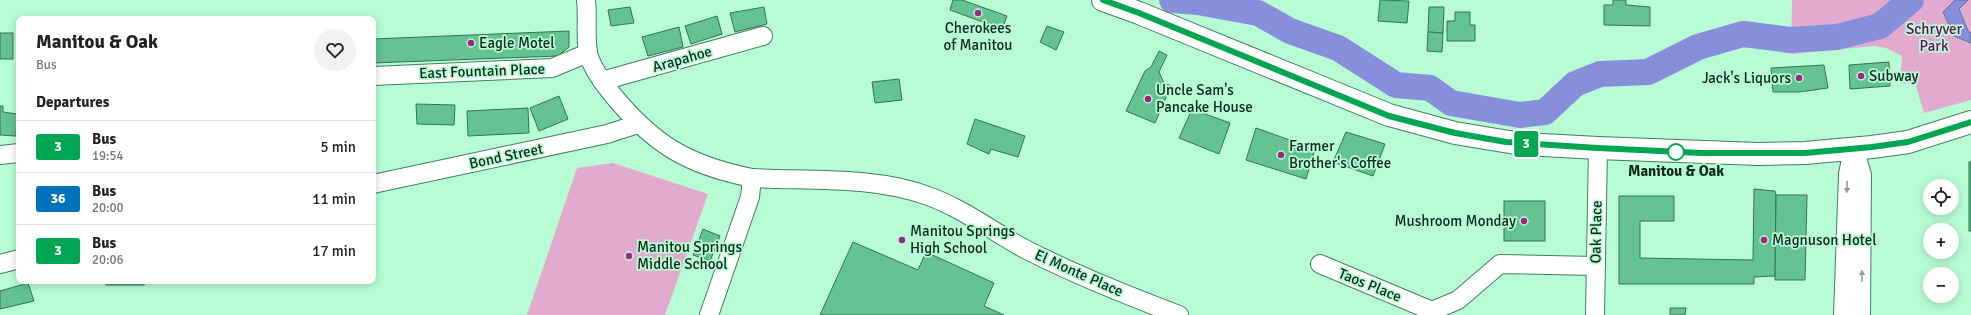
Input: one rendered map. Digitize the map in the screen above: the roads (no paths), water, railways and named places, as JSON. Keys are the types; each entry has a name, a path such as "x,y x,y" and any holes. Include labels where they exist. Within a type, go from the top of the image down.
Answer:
{"main road":[{"path":"1103,0 1139,13 1403,120 1490,139 1522,144 1758,154 1805,153 1908,142 1971,122"}],"street":[{"name":"El Monte Place","path":"586,0 588,53 602,81 628,114 662,144 698,162 732,174 752,178 862,183 901,188 928,196 956,209 1024,248 1116,291 1179,315"},
{"name":"Arapahoe","path":"602,81 763,36"},
{"name":"East Fountain Place","path":"376,76 552,68 588,53"},
{"name":"Bond Street","path":"376,183 607,134 638,124"},
{"name":"Oak Place","path":"1595,315 1598,148"},
{"path":"1843,315 1848,174 1854,148"},
{"path":"1854,148 1862,175 1861,315"},
{"path":"0,155 16,153"},
{"path":"709,315 750,197 752,178"},
{"path":"0,264 16,260"},
{"name":"Taos Place","path":"1320,264 1432,311 1458,300 1500,264 1596,266"}],"water":[{"path":"1955,0 1968,0 1959,9 1969,33 1971,32 1971,43 1954,36 1943,12"}],"waterway":[{"path":"1172,0 1198,2 1258,13 1290,31 1338,48 1396,85 1430,88 1451,103 1520,115 1545,112 1575,84 1600,74 1648,72 1698,47 1743,34 1790,40 1837,37 1880,26 1911,0"}],"place":[{"name":"Cherokees of Manitou","path":"978,13"},
{"name":"Eagle Motel","path":"471,43"},
{"name":"Subway","path":"1861,76"},
{"name":"Jack's Liquors","path":"1799,78"},
{"name":"Uncle Sam's Pancake House","path":"1148,99"},
{"name":"Manitou & Oak","path":"1676,152"},
{"name":"Farmer Brother's Coffee","path":"1281,155"},
{"name":"Mushroom Monday","path":"1524,221"},
{"name":"Manitou Springs High School","path":"902,240"},
{"name":"Magnuson Hotel","path":"1764,240"},
{"name":"Manitou Springs Middle School","path":"629,256"}],"park label":[{"name":"Schryver Park","path":"1934,38"}]}
